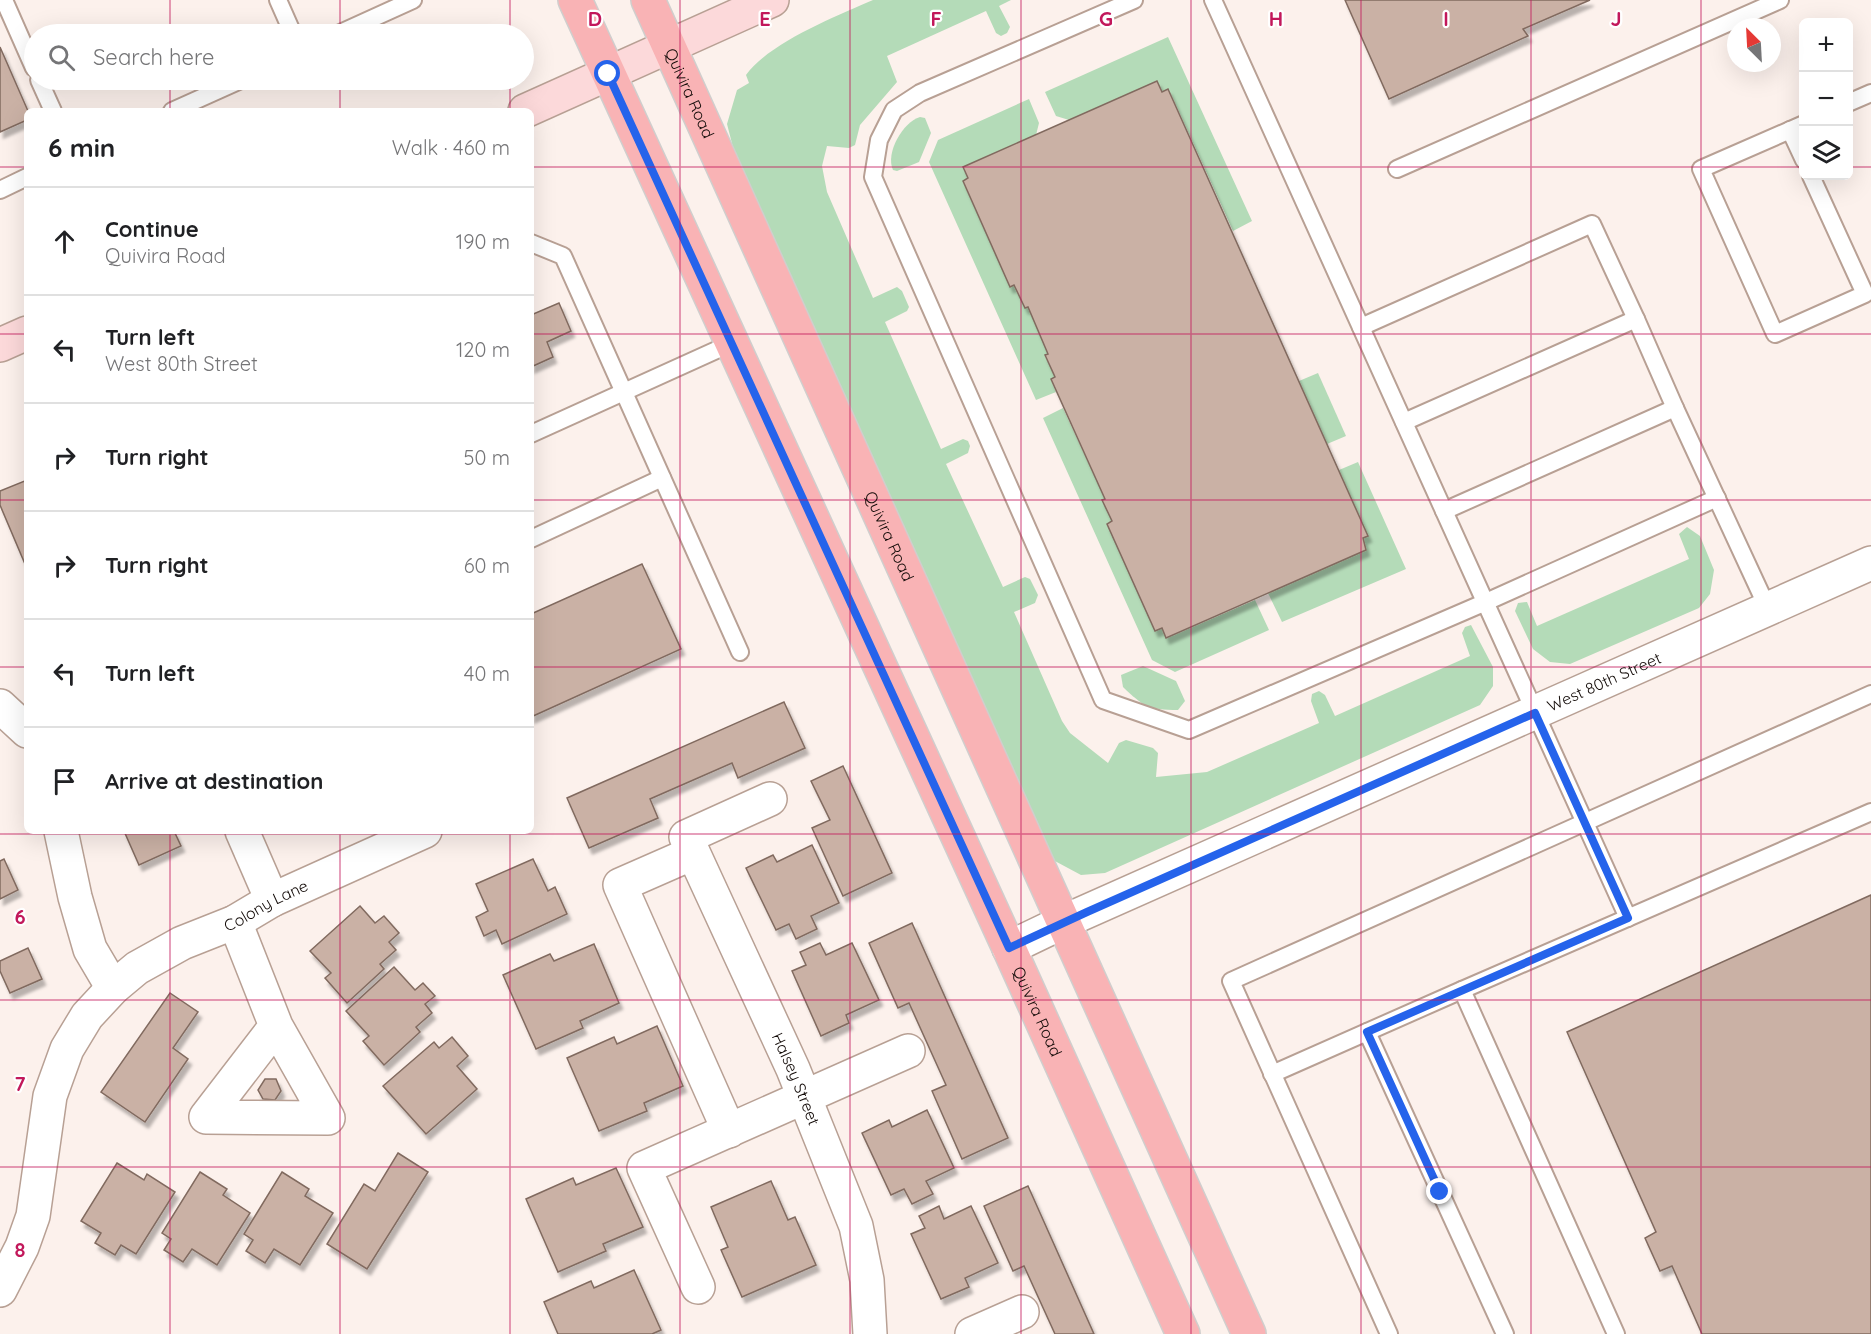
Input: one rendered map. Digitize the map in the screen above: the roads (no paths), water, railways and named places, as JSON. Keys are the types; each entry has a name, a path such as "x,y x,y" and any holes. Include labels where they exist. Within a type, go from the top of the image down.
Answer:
{"main road":[{"name":"Quivira Road","path":"575,0 1183,1334"},
{"name":"Quivira Road","path":"648,0 1249,1334"}],"street":[{"path":"532,108 772,0"},
{"path":"0,345 24,334"},
{"name":"West 80th Street","path":"1009,948 1871,563"},
{"path":"0,706 24,728"},
{"path":"729,1131 620,885 770,799"},
{"path":"62,834 75,897 90,949 113,988"},
{"path":"243,834 272,900"},
{"name":"Colony Lane","path":"0,1290 22,1247 33,1216 50,1096 67,1049 87,1016 113,988 136,968 182,943 235,922 272,900 418,834"},
{"name":"Halsey Street","path":"689,845 805,1097 856,1226 867,1280 870,1334"},
{"path":"235,922 276,1026"},
{"path":"698,1287 644,1168 908,1051"},
{"path":"972,1334 1022,1312"}],"lane":[{"path":"4,0 24,45"},
{"path":"278,0 289,24"},
{"path":"360,24 413,0"},
{"path":"1134,0 920,93 894,110 879,140 873,177 1103,700 1189,730 1485,602 1717,498"},
{"path":"1213,0 1628,918"},
{"path":"1397,170 1780,0"},
{"path":"44,90 53,108"},
{"path":"179,108 219,90"},
{"path":"1853,102 1871,93"},
{"path":"1796,127 1701,169 1775,333 1865,294 1812,180"},
{"path":"0,190 24,178"},
{"path":"1361,327 1592,224 1768,609"},
{"path":"534,244 563,256 740,652"},
{"path":"1404,422 1636,319"},
{"path":"534,433 732,344"},
{"path":"1444,511 1675,408"},
{"path":"534,538 662,478"},
{"path":"1389,1334 1231,981 1871,694"},
{"path":"1272,1074 1871,812"},
{"path":"1462,990 1616,1334"},
{"path":"1367,1032 1505,1334"}]}
